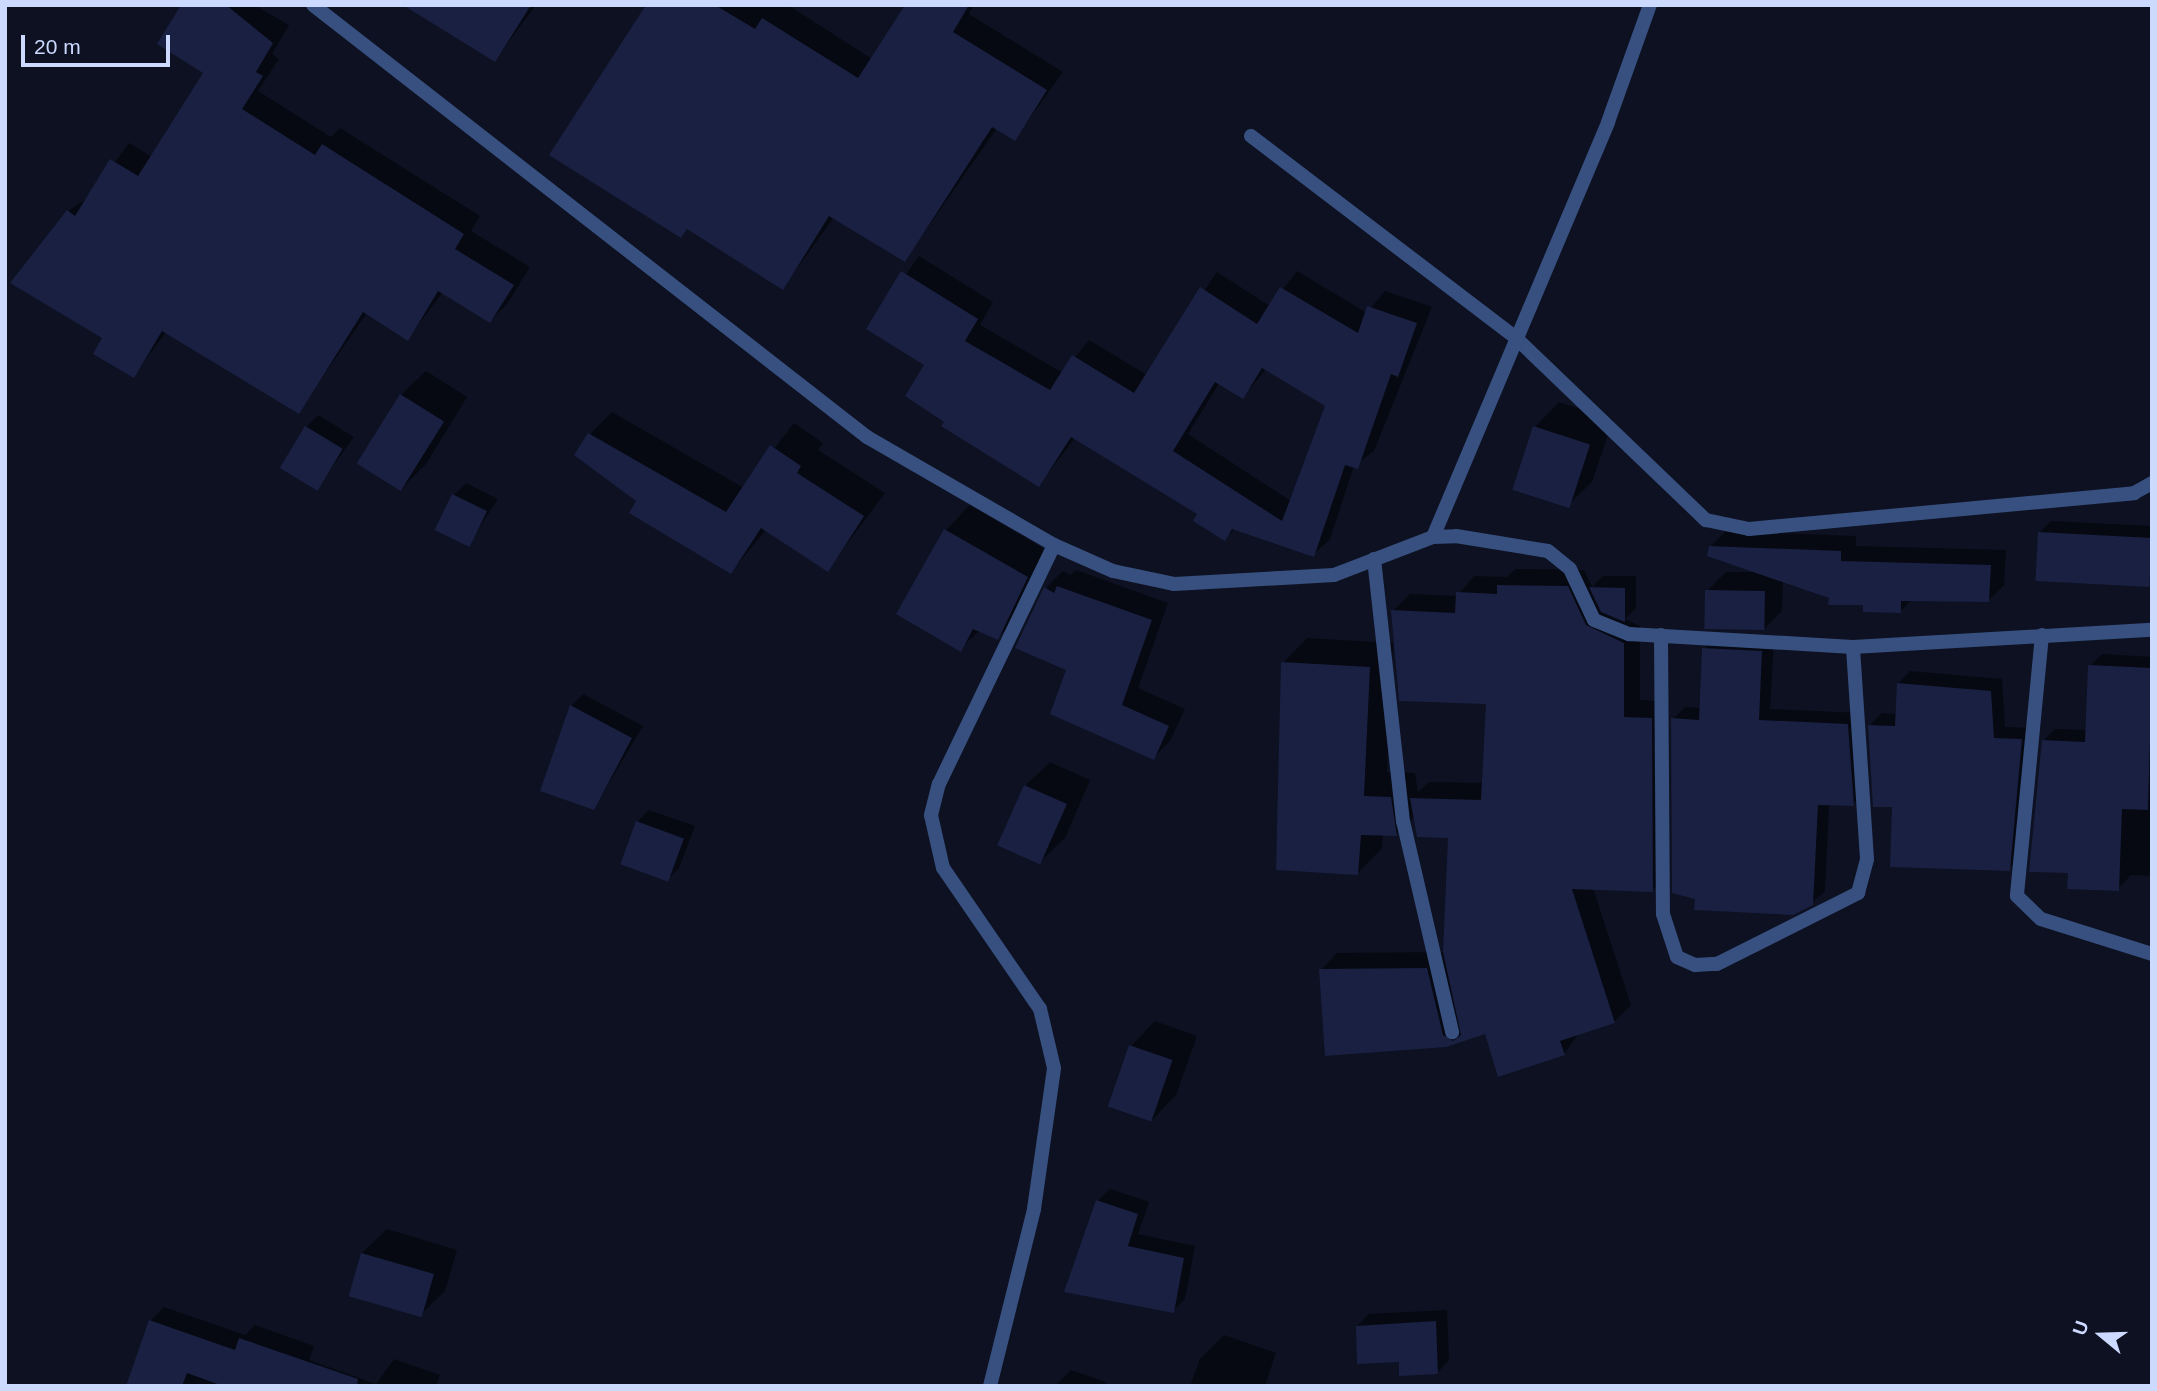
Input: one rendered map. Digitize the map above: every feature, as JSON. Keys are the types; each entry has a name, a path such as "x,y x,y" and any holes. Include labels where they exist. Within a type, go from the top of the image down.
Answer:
{"street":[{"path":"313,5 867,437 1054,545 1113,571 1174,584 1334,575 1433,537 1504,540 1548,551 1570,569 1594,620 1610,630 1853,647 2152,630"},
{"path":"1433,537 1517,339 1650,5"},
{"path":"1251,136 1517,339 1681,502 1727,528 2134,493 2152,483"},
{"path":"990,1386 1034,1209 1054,1068 1040,1009 943,868 931,815 939,784 1054,545"},
{"path":"1374,559 1403,821 1452,1032"},
{"path":"1661,635 1663,914 1677,957 1695,965 1717,964 1858,893 1867,859 1853,647"},
{"path":"2042,635 2017,896 2041,919 2152,954"}],"building":[{"path":"181,5 226,5 273,43 256,72 263,76 242,109 315,155 322,144 464,234 455,249 514,285 490,323 438,291 408,341 363,312 299,414 162,331 134,378 93,354 102,338 10,283 67,210 75,216 110,159 138,176 203,73 157,44"},
{"path":"403,5 531,5 495,62"},
{"path":"646,5 715,5 755,29 762,18 858,78 905,5 969,5 953,32 1047,90 1015,141 992,127 905,262 829,216 783,290 687,229 681,238 549,155"},
{"path":"901,271 978,319 965,341 1050,390 1072,355 1134,393 1200,287 1257,324 1280,287 1358,333 1367,306 1417,323 1398,377 1391,374 1358,469 1345,465 1314,557 1232,529 1225,541 1193,521 1197,514 1071,437 1039,487 941,426 944,422 905,396 924,365 866,329","holes":["1262,368 1325,406 1282,521 1173,451 1215,382 1243,399"]},
{"path":"400,394 444,422 401,491 357,464"},
{"path":"305,426 343,449 317,491 280,468"},
{"path":"1533,426 1590,445 1569,508 1512,490"},
{"path":"588,433 726,512 770,445 801,466 797,473 864,516 828,572 761,528 731,574 629,513 636,501 574,455"},
{"path":"452,494 487,511 470,547 434,530"},
{"path":"944,529 1028,577 998,640 973,629 961,652 896,614"},
{"path":"2038,532 2152,538 2149,587 2035,581"},
{"path":"1709,546 1841,551 1841,561 1991,565 1989,602 1901,601 1901,613 1863,612 1863,605 1828,605 1829,598 1707,556"},
{"path":"1497,585 1568,586 1586,625 1624,643 1624,717 1652,718 1653,892 1572,889 1615,1023 1560,1041 1565,1055 1498,1077 1485,1034 1446,1047 1325,1056 1319,969 1427,968 1443,1035 1453,1041 1461,1035 1443,952 1448,838 1417,837 1410,798 1481,800 1486,704 1399,701 1391,610 1455,613 1456,592 1497,594"},
{"path":"1057,586 1152,620 1122,705 1169,726 1154,760 1050,714 1066,670 1015,648 1044,587 1054,593"},
{"path":"1589,587 1625,588 1625,622 1601,612"},
{"path":"1705,590 1765,591 1764,630 1704,629"},
{"path":"1702,648 1762,651 1759,720 1848,724 1854,806 1818,805 1813,905 1793,915 1694,910 1695,899 1672,893 1671,718 1699,720"},
{"path":"1281,662 1370,667 1364,796 1391,797 1397,836 1361,835 1358,875 1276,870"},
{"path":"2088,665 2152,668 2148,810 2122,809 2119,891 2067,889 2068,873 2029,872 2042,740 2085,742"},
{"path":"1897,683 1991,691 1994,738 2022,739 2010,871 1890,867 1892,807 1873,807 1868,725 1895,726"},
{"path":"570,705 632,738 594,810 540,791"},
{"path":"1024,785 1067,804 1040,864 997,845"},
{"path":"636,821 684,838 668,882 620,864"},
{"path":"1129,1045 1172,1060 1151,1121 1108,1106"},
{"path":"1096,1200 1138,1214 1128,1246 1184,1258 1174,1313 1064,1292"},
{"path":"361,1253 434,1274 422,1317 349,1296"},
{"path":"149,1320 235,1350 239,1338 358,1379 357,1386 223,1386 187,1373 182,1386 126,1386"},
{"path":"1436,1321 1438,1374 1399,1376 1399,1362 1357,1364 1356,1326"}]}
